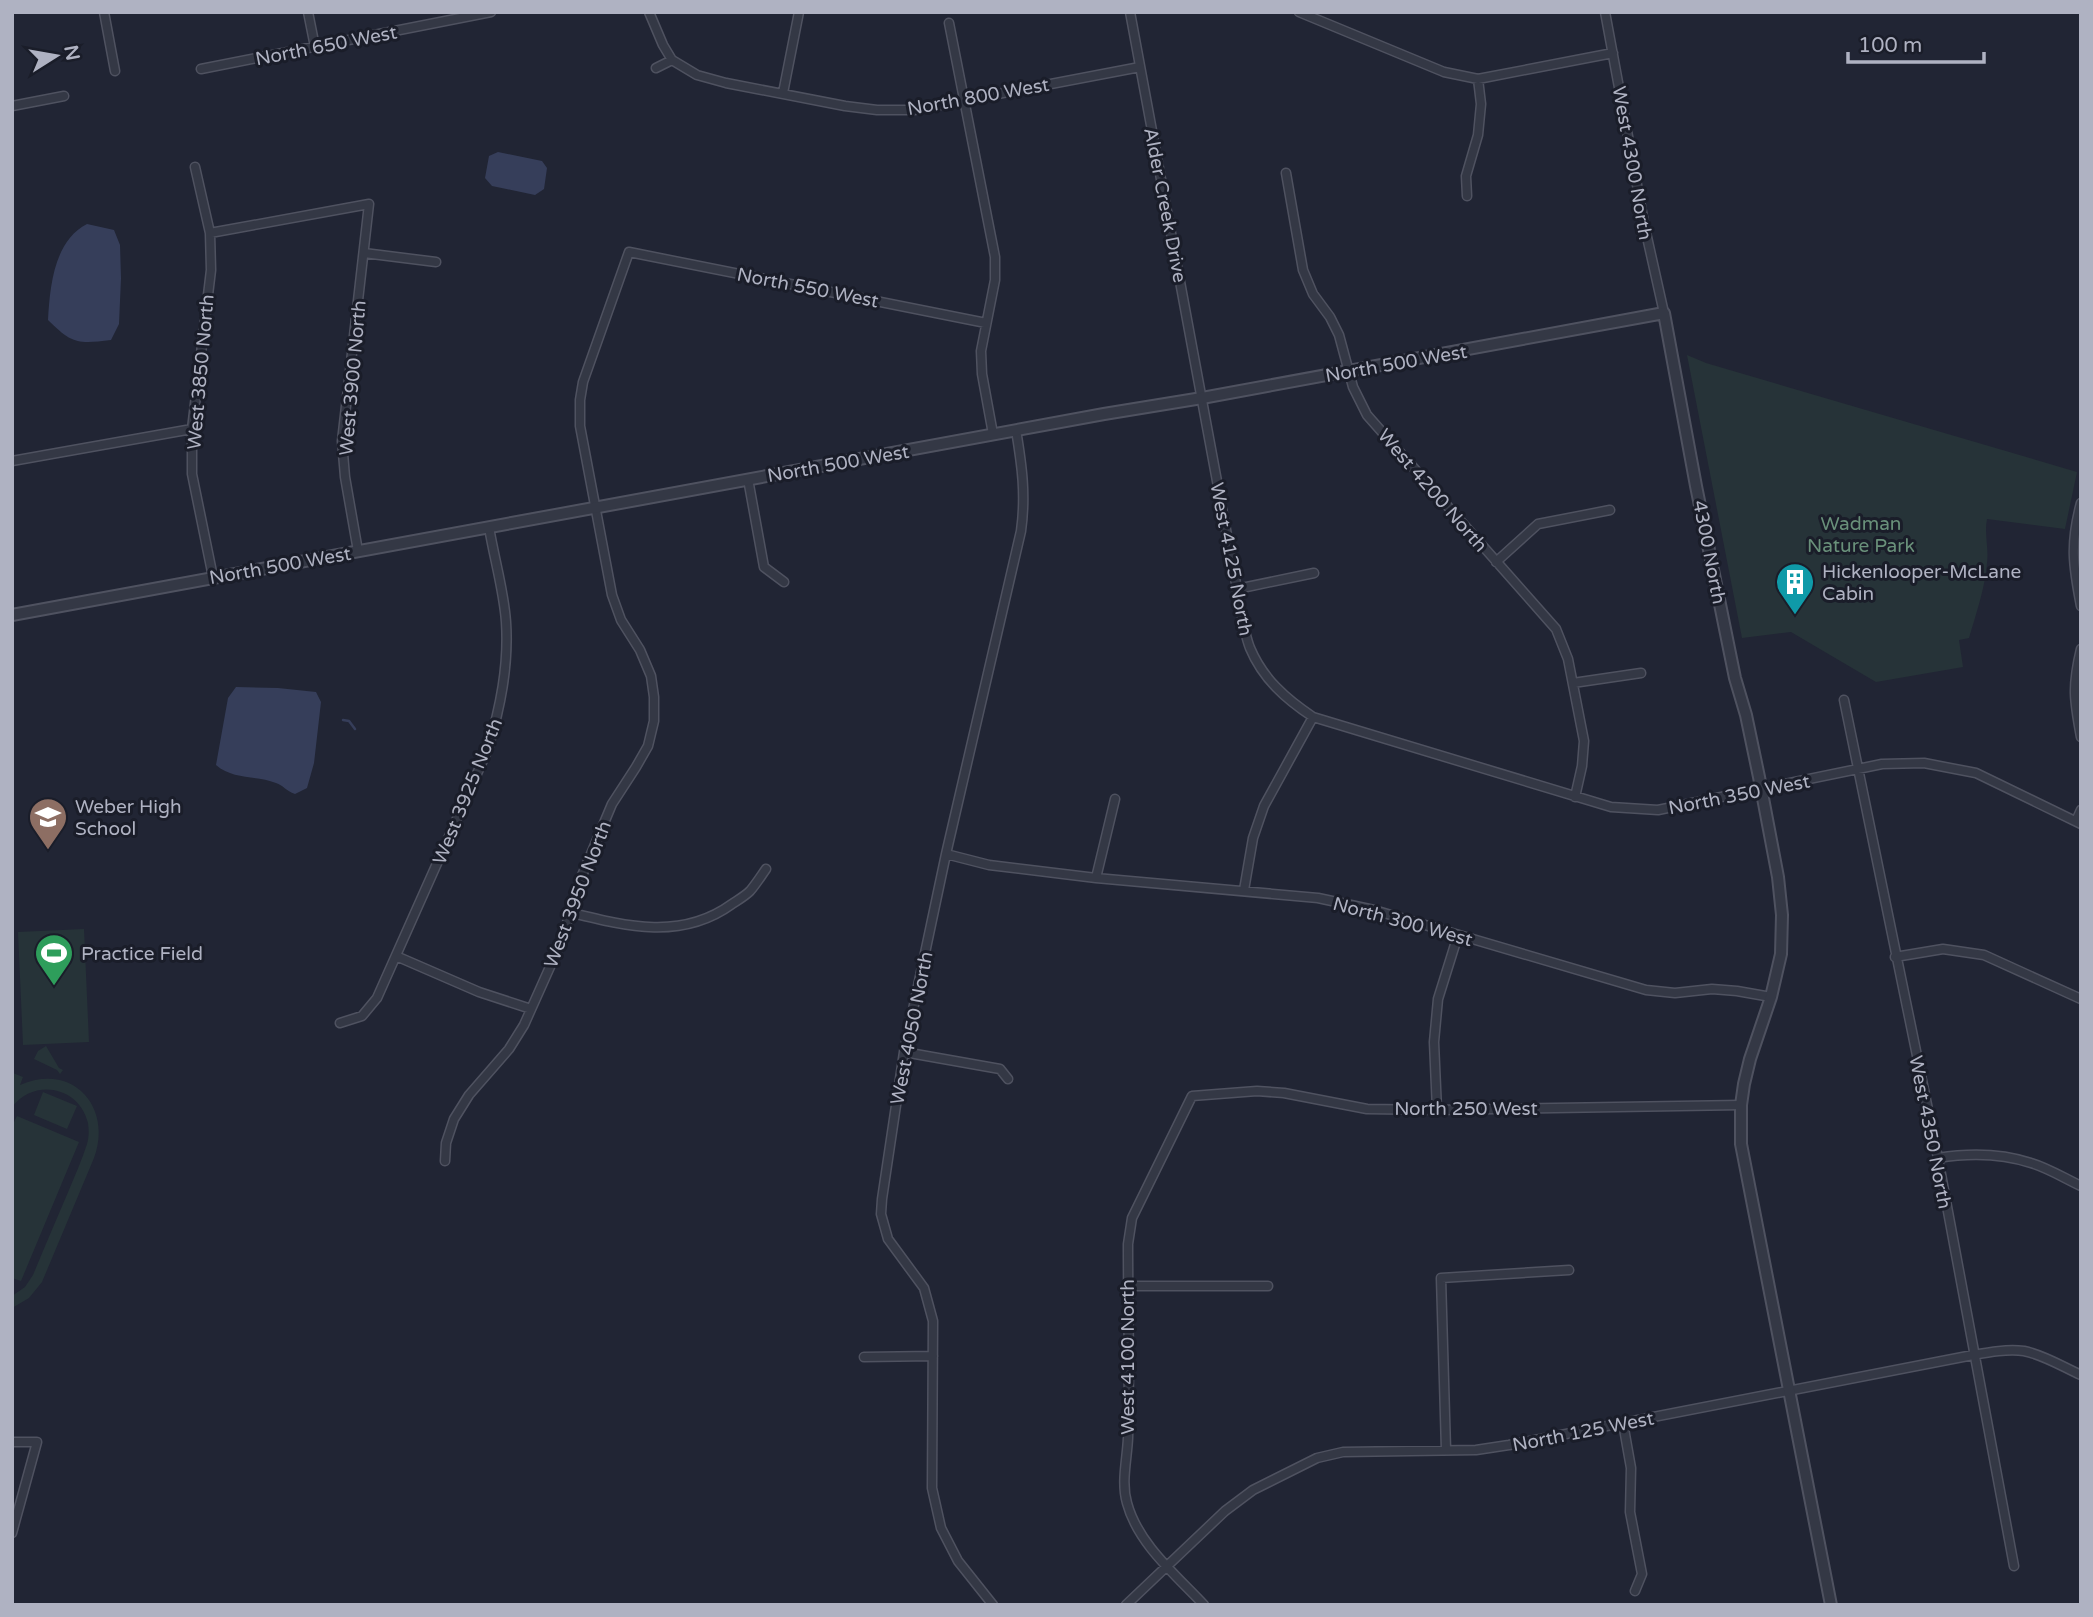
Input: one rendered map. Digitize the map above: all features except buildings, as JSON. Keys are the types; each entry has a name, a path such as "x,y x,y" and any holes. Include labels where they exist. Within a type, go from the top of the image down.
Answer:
{"street":[{"path":"104,12 115,71"},
{"path":"308,12 315,47"},
{"name":"North 650 West","path":"201,69 491,12"},
{"path":"649,12 672,60 656,68"},
{"path":"783,93 799,12"},
{"name":"Alder Creek Drive","path":"1130,12 1202,398"},
{"path":"1299,12 1444,72 1478,79 1613,52"},
{"name":"West 4300 North","path":"1605,12 1644,229 1664,313"},
{"path":"949,23 995,257 995,280 981,351 993,434"},
{"name":"North 800 West","path":"672,60 697,75 726,83 877,110 914,110 1140,67"},
{"path":"1467,196 1466,176 1478,135 1478,79"},
{"path":"12,106 64,96"},
{"name":"West 3850 North","path":"195,167 209,233 211,270 192,429 192,474 213,578"},
{"name":"West 4200 North","path":"1286,173 1303,270 1313,294 1339,335 1348,372 1367,415 1556,629 1568,659 1584,741 1583,766 1574,797"},
{"name":"West 3900 North","path":"209,233 369,204 342,441 345,477 358,551"},
{"name":"North 550 West","path":"629,252 986,323"},
{"name":"West 3950 North","path":"445,1161 446,1143 454,1119 469,1096 509,1049 531,1009 562,940 569,912 612,804 648,746 654,721 651,676 640,650 621,620 612,595 580,426 583,382 629,252"},
{"path":"363,253 436,262"},
{"name":"North 500 West","path":"12,615 1664,313"},
{"name":"4300 North","path":"1664,313 1696,486 1735,678 1762,789 1778,877 1782,915 1781,954 1771,997 1750,1059 1741,1105 1741,1144 1831,1605"},
{"name":"West 4125 North","path":"1202,398 1249,647 1261,669 1290,701 1312,717"},
{"path":"12,461 192,429"},
{"name":"West 4050 North","path":"993,1605 958,1561 941,1528 932,1488 933,1321 924,1288 888,1239 881,1214 904,1052 946,854 1021,531 1024,474 1016,430"},
{"path":"748,479 764,567 784,582"},
{"path":"2081,503 2072,545 2081,606"},
{"path":"1496,562 1538,524 1610,510"},
{"name":"West 3925 North","path":"341,1023 362,1016 377,998 488,750 500,708 506,661 506,621 489,527"},
{"path":"1237,589 1314,573"},
{"path":"2081,649 2074,678 2074,700 2081,737"},
{"path":"1573,683 1641,673"},
{"name":"West 4350 North","path":"1844,700 1938,1158 2014,1566"},
{"path":"1244,890 1253,838 1264,806 1312,717"},
{"name":"North 350 West","path":"1312,717 1611,807 1658,810 1882,764 1924,763 1976,773 2078,823"},
{"path":"1096,878 1115,799"},
{"path":"2078,823 2081,810"},
{"name":"North 300 West","path":"946,854 989,865 1096,878 1318,898 1374,910 1646,990 1675,993 1712,989 1771,997"},
{"path":"569,912 625,926 676,927 720,914 749,893 766,869"},
{"path":"1437,1110 1434,1042 1438,999 1458,935"},
{"path":"1895,957 1943,949 1984,955 2081,999"},
{"path":"397,956 479,992 531,1009"},
{"path":"904,1052 1000,1069 1008,1079"},
{"name":"North 250 West","path":"1192,1096 1257,1091 1284,1093 1367,1109 1741,1105"},
{"name":"West 4100 North","path":"1192,1096 1132,1218 1128,1244 1128,1439 1124,1485 1127,1504 1149,1546 1204,1605"},
{"path":"1938,1158 1963,1154 1998,1155 2032,1163 2081,1186"},
{"path":"1446,1450 1441,1278 1569,1270"},
{"path":"1128,1286 1268,1286"},
{"name":"North 125 West","path":"1126,1605 1225,1511 1253,1490 1317,1458 1343,1452 1476,1450 1509,1445 2005,1350 2024,1351 2043,1357 2081,1376"},
{"path":"864,1357 933,1356"},
{"path":"1623,1423 1631,1468 1630,1512 1642,1574 1636,1591"},
{"path":"12,1441 37,1442 12,1533"}],"green space":[{"name":"Wadman Nature Park","path":"1687,355 1706,363 2077,472 2065,529 1987,519 1986,572 1982,591 1969,638 1959,640 1963,667 1876,682 1791,632 1742,638"},
{"name":"Practice Field","path":"84,929 89,1042 23,1045 18,932"},
{"path":"46,1046 59,1068 63,1070 60,1074 34,1059 38,1051"},
{"path":"13,1073 23,1077 20,1085 39,1079 56,1079 71,1084 84,1093 93,1106 98,1121 98,1139 94,1158 42,1282 29,1298 12,1308 12,1296 25,1287 33,1275 81,1162 89,1131 83,1110 66,1094 55,1090 32,1092 12,1107"},
{"path":"43,1092 77,1106 67,1129 34,1115"},
{"path":"17,1116 79,1142 21,1281 12,1278 12,1126"}],"water":[{"path":"498,152 542,161 547,168 544,189 535,195 492,186 485,178 489,156"},
{"path":"87,224 114,230 120,245 119,324 111,340 76,340 63,334 48,320 50,293 61,253 67,241"},
{"path":"236,687 316,692 321,702 314,763 307,788 295,794 276,783 230,773 216,765 228,698"}],"waterway":[{"path":"343,720 349,721 355,729"}],"place":[{"name":"Hickenlooper-McLane Cabin","path":"1795,616"},
{"name":"Weber High School","path":"48,851"},
{"name":"Practice Field","path":"54,987"}]}
